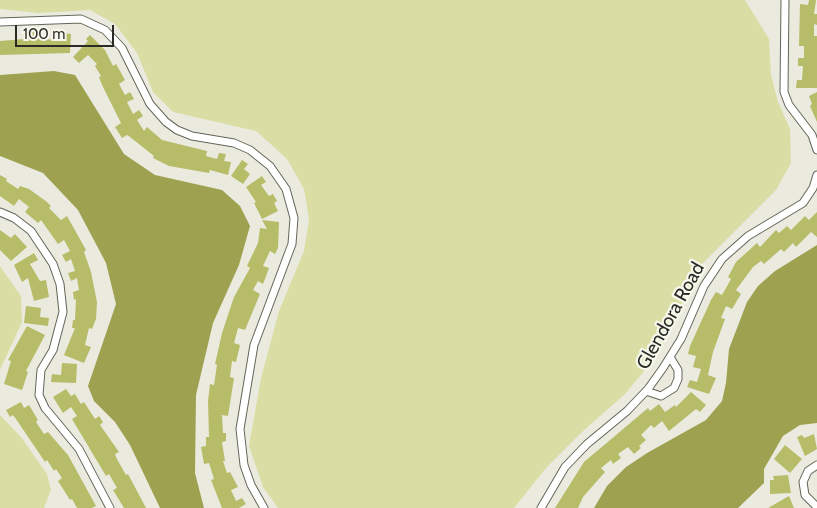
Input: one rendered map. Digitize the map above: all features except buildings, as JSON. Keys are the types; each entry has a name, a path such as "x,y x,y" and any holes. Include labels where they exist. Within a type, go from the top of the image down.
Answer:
{"street":[{"path":"785,0 784,92 789,105 812,135 817,150"},
{"path":"0,22 81,19 105,30 122,48 150,104 166,122 177,130 192,136 234,143 250,150 270,166 286,189 294,218 292,244 254,345 240,429 244,465 250,485 264,508"},
{"name":"Glendora Road","path":"541,508 556,480 575,455 646,392 670,357 704,286 722,259 748,236 802,203 816,180"},
{"path":"0,212 14,218 31,231 53,264 60,284 63,312 53,350 41,370 39,395 45,408 79,450 110,508"},
{"path":"646,392 661,396 674,388 678,379 678,370 670,357"},
{"path":"817,465 805,474 803,486 807,497 817,507"}],"shaded area":[{"path":"0,0 745,0 769,39 771,75 778,102 790,129 791,163 776,190 699,267 660,352 625,394 582,432 546,468 514,508 278,508 263,487 249,446 261,378 279,311 304,251 309,219 304,189 287,159 256,131 173,112 153,92 137,53 115,24 90,10 39,13 0,9"},
{"path":"54,71 75,75 124,154 155,175 222,190 240,206 250,226 239,265 213,323 196,395 195,473 204,508 160,508 130,445 115,422 94,401 88,386 116,304 106,263 78,210 43,173 0,156 0,75"},
{"path":"817,245 817,423 800,425 783,436 764,469 764,483 738,508 594,508 607,486 626,467 706,420 722,401 726,383 729,349 747,302 758,286 775,271"},
{"path":"0,266 21,296 22,322 0,370"},
{"path":"0,415 21,437 47,474 51,490 44,508 0,508"}]}
